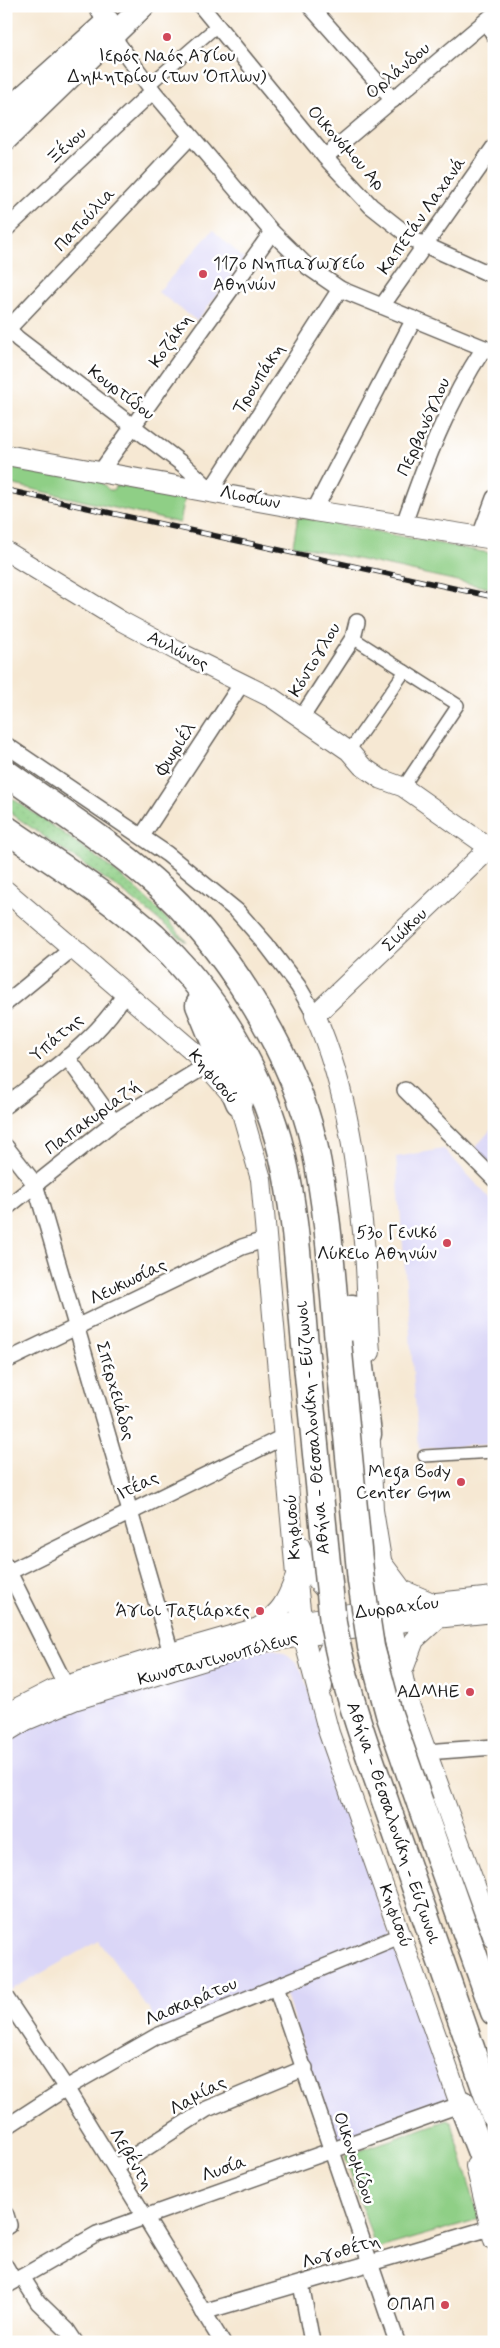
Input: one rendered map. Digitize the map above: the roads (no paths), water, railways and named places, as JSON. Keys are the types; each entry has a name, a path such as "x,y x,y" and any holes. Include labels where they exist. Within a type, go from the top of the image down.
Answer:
{"highway":[{"name":"Αθήνα - Θεσσαλονίκη - Εύζωνοι","path":"6,773 152,880 202,931 260,1015 292,1078 314,1142 326,1214 361,1581 371,1648 389,1714 494,2012"},
{"name":"Αθήνα - Θεσσαλονίκη - Εύζωνοι","path":"6,829 111,904 152,936 194,979 232,1033 261,1091 282,1154 293,1218 328,1587 339,1656 357,1721 494,2114"},
{"path":"202,931 247,973 280,1015 300,1055 321,1107 335,1160 344,1215 368,1434"},
{"path":"170,955 201,1008 238,1102"},
{"path":"462,2104 494,2186"}],"main road":[{"path":"6,112 123,6"},
{"path":"6,139 105,22 143,6"},
{"name":"Λιοσίων","path":"6,454 211,490 314,511 487,537"},
{"name":"Σιώκου","path":"315,1015 492,848"},
{"name":"Κηφισού","path":"7,892 207,1065 238,1102 261,1179 286,1436 296,1575 302,1628 311,1669 361,1823 462,2104 492,2234"},
{"path":"315,1015 339,1081 356,1178 365,1254 372,1382 368,1434 376,1526 390,1615 408,1702 494,1938"},
{"path":"325,1716 321,1682 322,1666 325,1656 352,1613 376,1526"},
{"path":"293,1530 314,1576 329,1595 352,1613 390,1615"},
{"path":"383,1564 402,1590 436,1611 414,1640 402,1672"},
{"path":"296,1575 284,1606 263,1635 311,1669"},
{"name":"Δυρραχίου","path":"436,1611 494,1597"},
{"name":"Δυρραχίου","path":"390,1615 436,1611 494,1612"},
{"name":"Δυρραχίου","path":"302,1628 352,1613"},
{"path":"302,1628 340,1631 390,1615"},
{"name":"Κωνσταντινουπόλεως","path":"6,1732 70,1693 170,1653 302,1628"},
{"path":"340,1631 361,1642 378,1658 408,1702"},
{"name":"Κωνσταντινουπόλεως","path":"6,1714 40,1696 70,1693 263,1635"}],"street":[{"name":"Οικονόμου Αρ","path":"201,6 325,157 371,206 423,245 494,276"},
{"path":"310,6 393,100"},
{"path":"490,17 494,35"},
{"name":"Ορλάνδου","path":"325,157 490,17"},
{"path":"105,22 151,88 190,137 272,232 308,267 340,289 489,350"},
{"path":"151,88 217,26"},
{"name":"Ξένου","path":"6,229 151,88"},
{"name":"Παπούλια","path":"7,328 190,137"},
{"name":"Καπετάν Λαχανά","path":"382,306 423,245 494,147"},
{"name":"Κοζάκη","path":"102,471 272,232"},
{"name":"Τρουπάκη","path":"211,490 340,289"},
{"path":"314,511 414,319"},
{"name":"Κουρτίδου","path":"7,328 185,466 211,490"},
{"name":"Περβανόγλου","path":"404,524 423,471 452,404 489,350"},
{"path":"487,537 494,498"},
{"name":"Αυλώνος","path":"6,551 121,621 272,698 349,750 362,766 381,779 404,787 492,848"},
{"name":"Κόντογλου","path":"302,717 353,638 357,629 357,622"},
{"path":"353,638 458,705 404,787"},
{"path":"349,750 405,671"},
{"name":"Φωριέλ","path":"142,836 242,683"},
{"path":"6,745 142,836 200,879 237,911 266,944 298,986 315,1015"},
{"path":"6,1003 73,948"},
{"name":"Υπάτης","path":"6,1105 67,1056 115,1010 125,993"},
{"path":"67,1056 114,1122"},
{"name":"Παπακυριαζή","path":"6,1208 114,1122 207,1065"},
{"path":"405,1090 494,1179"},
{"name":"Σπερχειάδος","path":"6,1147 35,1184 170,1653"},
{"name":"Λευκωσίας","path":"6,1361 242,1247 267,1239"},
{"name":"Ιτέας","path":"7,1569 286,1436"},
{"path":"424,1456 494,1452"},
{"path":"7,1569 70,1693"},
{"path":"426,1752 494,1746"},
{"name":"Λασκαράτου","path":"6,2127 66,2088 157,2036 402,1935"},
{"name":"Οικονομίδου","path":"276,1987 397,2342"},
{"name":"Λεβέντη","path":"6,1998 66,2088 222,2342"},
{"name":"Λαμίας","path":"114,2168 207,2109 304,2068"},
{"name":"Λυσία","path":"14,2282 97,2234 462,2104"},
{"path":"6,2215 9,2220 9,2225 6,2227"},
{"name":"Λογοθέτη","path":"203,2312 370,2262 492,2234"},
{"path":"6,2267 14,2282 67,2330 75,2342"},
{"path":"301,2284 312,2342"}],"railway":[{"path":"6,490 494,597"}],"place":[{"name":"Ιερός Ναός Αγίου Δημητρίου (των Όπλων)","path":"167,37"},
{"name":"117ο Νηπιαγωγείο Αθηνών","path":"203,274"},
{"name":"53ο Γενικό Λύκειο Αθηνών","path":"447,1243"},
{"name":"Mega Body Center Gym","path":"461,1482"},
{"name":"Άγιοι Ταξιάρχες","path":"260,1611"},
{"name":"ΑΔΜΗΕ","path":"470,1692"},
{"name":"ΟΠΑΠ","path":"445,2305"}]}
